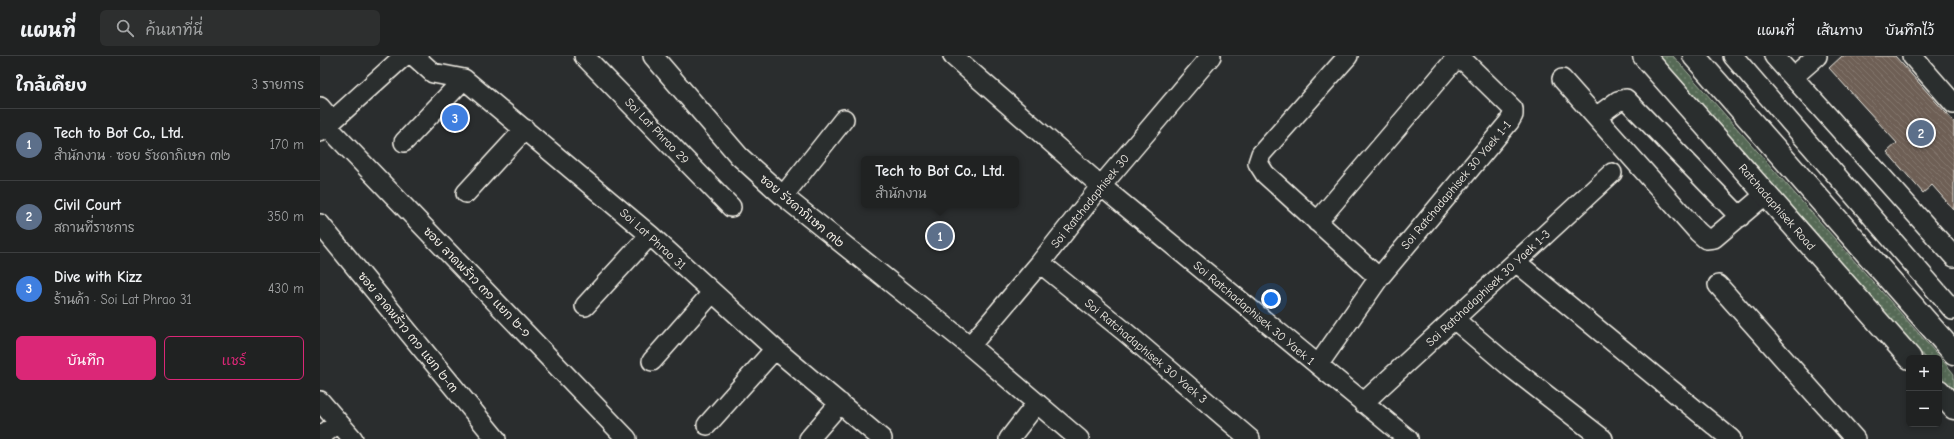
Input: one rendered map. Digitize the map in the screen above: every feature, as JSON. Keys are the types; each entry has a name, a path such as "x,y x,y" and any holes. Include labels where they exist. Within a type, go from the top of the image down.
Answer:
{"main road":[{"name":"Ratchadaphisek Road","path":"1644,56 1907,355"},
{"path":"1702,59 1954,353"},
{"path":"1942,394 1954,408"}],"street":[{"path":"325,121 404,56"},
{"name":"Soi Lat Phrao 31","path":"414,56 433,73 464,79 650,235 775,349 882,439"},
{"name":"Soi Lat Phrao 29","path":"584,56 731,207"},
{"name":"ซอย รัชดาภิเษก ๓๒","path":"653,56 739,156 782,196 970,346 1037,403 1072,437"},
{"name":"Soi Ratchadaphisek 30 Yaek 1","path":"953,56 1101,186 1408,439"},
{"name":"Soi Ratchadaphisek 30","path":"970,346 1040,263 1101,186 1211,56"},
{"path":"1348,56 1261,154 1258,163 1265,174 1379,278"},
{"path":"1733,56 1954,310"},
{"path":"1774,56 1954,257"},
{"path":"1793,77 1817,56"},
{"path":"1912,56 1954,104"},
{"name":"Soi Ratchadaphisek 30 Yaek 1-1","path":"1317,222 1452,63 1456,61 1464,61 1512,109 1513,115 1379,278 1318,365"},
{"path":"404,142 464,79"},
{"path":"1562,79 1698,232 1706,239 1714,238 1766,194"},
{"path":"1596,117 1618,101 1626,99 1740,217"},
{"path":"782,196 844,120"},
{"name":"ซอย ลาดพร้าว ๓๑ แยก ๒-๑","path":"325,121 627,439"},
{"path":"466,193 525,129"},
{"name":"Soi Ratchadaphisek 30 Yaek 1-3","path":"1363,403 1612,173"},
{"name":"ซอย ลาดพร้าว ๓๑ แยก ๒-๓","path":"320,224 496,439"},
{"path":"585,306 650,235"},
{"path":"1516,262 1731,439"},
{"name":"Soi Ratchadaphisek 30 Yaek 3","path":"1040,263 1130,336 1250,439"},
{"path":"1718,285 1855,439"},
{"path":"652,361 712,293"},
{"path":"1454,319 1509,366 1603,439"},
{"path":"707,425 775,349"},
{"path":"320,401 353,439"},
{"path":"809,439 840,403"},
{"path":"1009,439 1037,403"},
{"path":"320,437 338,423"}],"green space":[{"path":"1659,56 1673,56 1938,355 1922,355"},
{"path":"1942,360 1954,374 1954,391 1942,377"}],"building":[{"path":"1842,56 1895,56 1954,122 1954,210 1932,185 1923,193 1887,152 1897,143 1829,68"}],"place":[{"name":"Dive with Kizz","path":"455,118"},
{"name":"Civil Court","path":"1921,133"},
{"name":"Tech to Bot Co., Ltd.","path":"940,236"}]}
